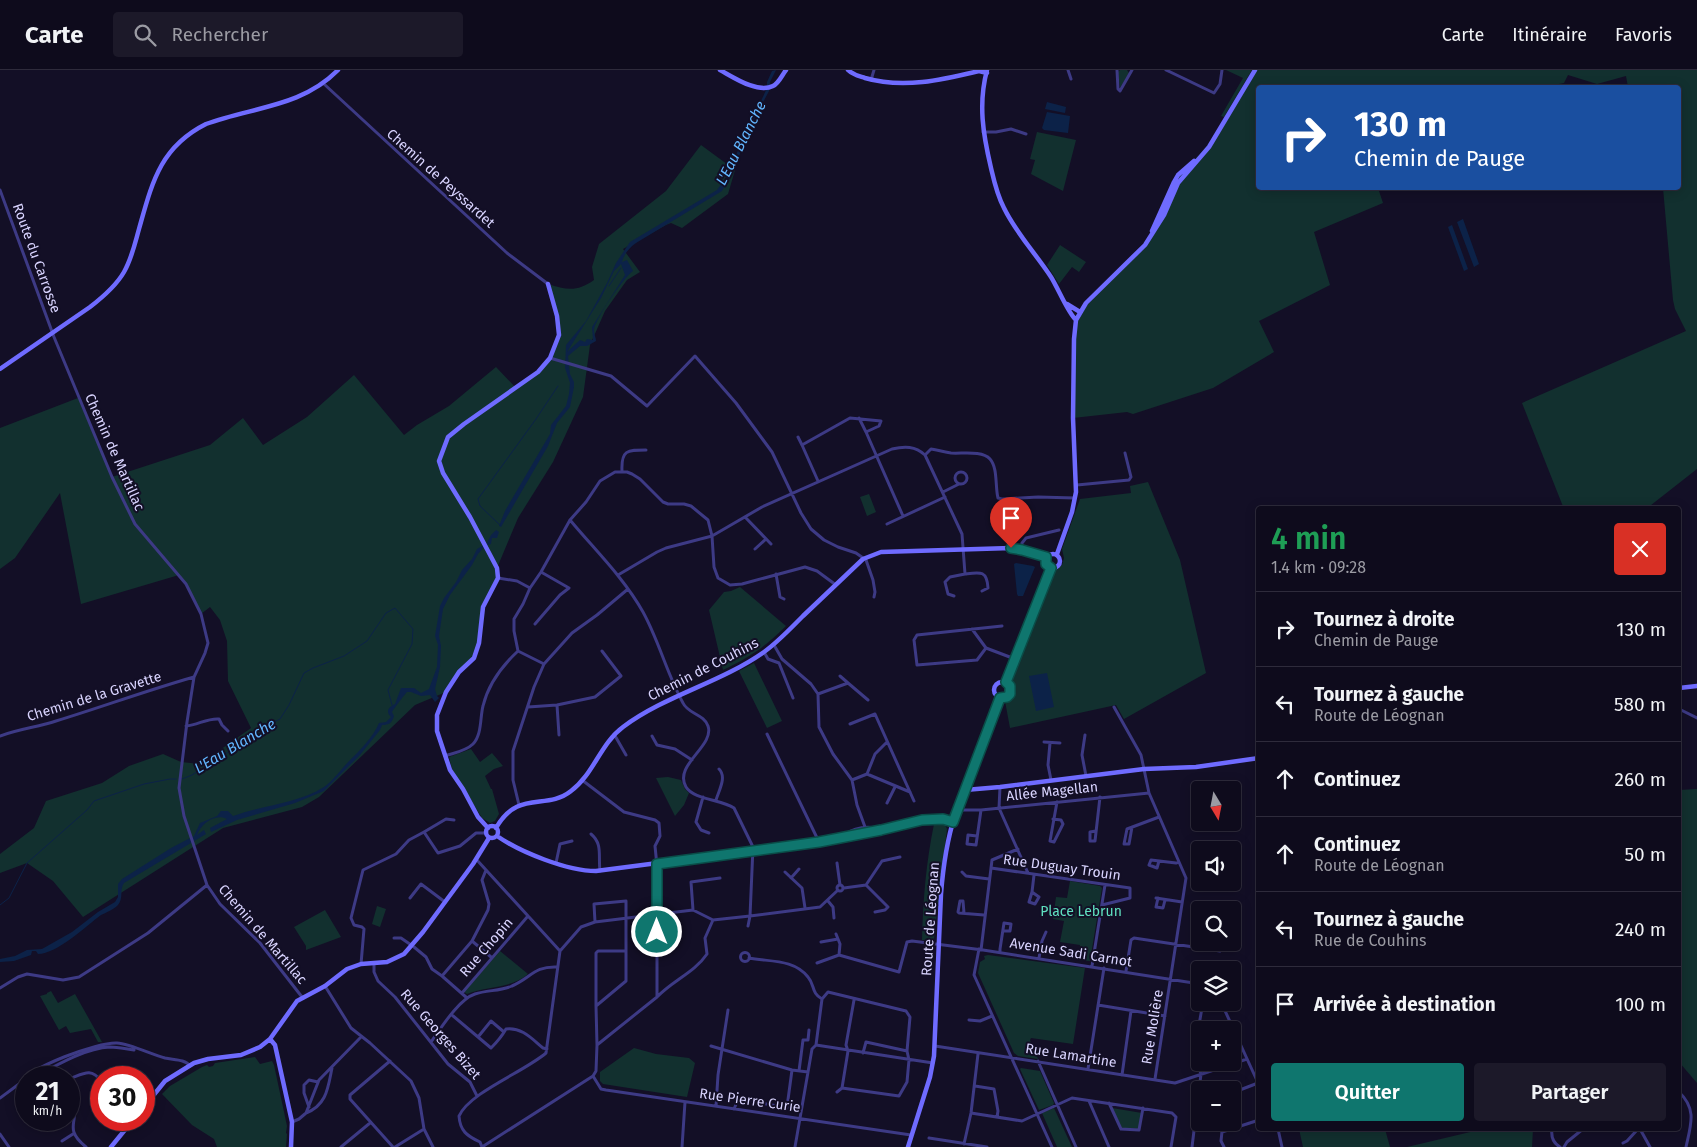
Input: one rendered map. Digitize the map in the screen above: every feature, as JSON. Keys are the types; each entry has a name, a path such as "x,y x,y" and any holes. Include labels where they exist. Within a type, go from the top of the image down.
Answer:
{"street":[{"path":"0,370 103,298 122,274 133,252 154,178 168,154 178,143 206,124 295,99 324,84 338,70"},
{"path":"720,70 751,85 768,87 776,84 786,70"},
{"path":"848,70 855,75 871,80 897,84 987,71 981,110 982,132 996,189 1003,207 1046,269 1066,303 1068,311 1076,320"},
{"path":"871,80 874,70"},
{"path":"1068,70 1071,79"},
{"path":"1117,70 1118,89 1120,91 1132,70"},
{"path":"1166,70 1214,92 1217,91 1220,84 1222,70"},
{"path":"1057,554 1076,498 1077,486 1072,418 1076,320 1086,302 1144,245 1159,224 1178,183 1209,147 1255,70"},
{"name":"Chemin de Peyssardet","path":"324,84 507,254 548,284"},
{"path":"982,132 1010,129 1026,134"},
{"path":"1136,254 1149,237 1178,176 1214,138"},
{"name":"Route du Carrosse","path":"0,190 53,334"},
{"path":"548,284 557,316 559,335 550,358 531,377 448,437 439,461 443,473 486,545 497,568 498,578 483,607 479,642 474,658 458,672 446,692 437,715 436,731 450,770 487,833 493,838 497,836 512,846 556,863 577,870 600,871 819,842 932,818 953,822"},
{"path":"1066,303 1080,312"},
{"name":"Chemin de Martillac","path":"53,334 112,477 135,524 186,584 201,614 208,643 206,654 194,677 179,788 184,816 207,885 220,904 260,943 302,997"},
{"path":"550,358 611,376 647,406 696,356 736,404 772,452 811,529 824,540 856,553 868,563 873,580 874,597"},
{"path":"802,445 850,418 881,421 879,426 866,432"},
{"path":"859,418 903,516"},
{"path":"798,437 818,481"},
{"path":"618,575 666,548 712,536 762,507 818,481 892,449 906,446 925,455 943,492 962,534 964,574"},
{"path":"925,455 931,449 934,449 949,453 981,454 986,456 990,459 993,467 998,498 1076,498"},
{"path":"622,471 621,461 624,454 631,450 646,450"},
{"path":"1077,486 1129,480 1131,477 1125,453"},
{"path":"518,651 514,619 530,588 570,520 600,481 610,474 622,471 640,478 663,502 668,504 684,504 696,509 708,520 712,536 714,567 718,578 730,585 742,584 805,567 817,571 836,585"},
{"path":"943,492 958,484 964,484 967,481 967,475 964,472 959,472 956,475 955,481 958,484"},
{"path":"887,524 945,497"},
{"path":"745,517 771,544"},
{"path":"570,520 628,589 646,619 685,707 702,718 708,726 707,738 686,769 684,780 691,792 730,805 736,809 752,843 750,916 748,926"},
{"path":"1021,549 1022,543 1026,538 1059,530"},
{"path":"755,549 766,539"},
{"path":"863,558 881,552 1011,548 1021,549 1046,557 1050,554 1057,554"},
{"path":"1046,557 1046,564 1051,568 1056,568 1060,565 1061,560 1057,554"},
{"name":"Chemin de Couhins","path":"496,828 504,816 519,806 561,797 571,792 595,763 614,734 652,708 728,673 774,645 863,558"},
{"path":"1006,682 1051,568"},
{"path":"535,624 560,595 569,588 541,572"},
{"path":"954,596 948,594 945,582 950,577 964,574 977,572 985,575 988,588 982,591"},
{"path":"776,574 780,596 784,600"},
{"path":"498,578 517,580 530,588"},
{"path":"519,806 513,780 513,751 544,664 572,632 597,615 628,589"},
{"path":"986,648 977,660 917,665 914,640 917,635 1002,626"},
{"path":"972,629 986,648 1016,659"},
{"path":"774,645 782,658 811,684 818,694 819,727 833,754 852,780 857,805 866,827"},
{"path":"444,756 464,750 474,743 479,733 483,705 494,679 504,663 518,651"},
{"path":"518,651 544,664"},
{"path":"528,707 556,705 595,697 621,676 602,651"},
{"path":"764,652 768,659 779,663 793,698"},
{"path":"840,676 868,700"},
{"name":"Chemin de la Gravette","path":"0,736 55,722 86,710 108,705 194,677"},
{"path":"1000,682 1006,682 1010,686 1010,694 1007,697 1000,698 996,694 995,687 1000,682"},
{"path":"818,694 848,683"},
{"path":"1681,688 1697,686"},
{"name":"Route de Léognan","path":"908,1147 933,1063 942,874 953,822 1000,698"},
{"path":"556,705 559,736"},
{"path":"1114,707 1141,755 1149,793 1178,862 1159,861"},
{"path":"1681,710 1697,718"},
{"path":"850,724 875,714 914,801"},
{"path":"186,726 193,726 212,718 219,719 228,731"},
{"path":"614,734 626,755"},
{"path":"767,734 819,842"},
{"path":"1085,735 1082,755 1086,776"},
{"path":"652,736 659,746 675,749 692,760"},
{"path":"867,774 875,754 887,742"},
{"path":"1044,742 1060,743"},
{"path":"1050,743 1048,765 1052,780"},
{"path":"965,790 1144,769 1196,767 1256,758"},
{"path":"716,800 723,777 723,772 719,769"},
{"path":"852,780 867,774 910,792"},
{"path":"582,780 624,812 658,822 660,836 655,846 657,864 657,997"},
{"path":"887,803 896,786"},
{"path":"1000,787 999,808 1028,873"},
{"name":"Allée Magellan","path":"957,810 981,810 1149,793"},
{"path":"703,797 696,822 701,830 709,833"},
{"path":"1096,831 1100,797"},
{"path":"1053,819 1060,820 1063,824 1054,842 1050,841 1053,819 1057,802"},
{"path":"977,836 981,810"},
{"path":"1132,827 1129,844 1124,844 1127,829 1159,816"},
{"path":"362,964 364,929 362,926 354,925 351,918 361,874 367,868 396,854 409,840 446,819 454,820"},
{"path":"155,1093 165,1081 190,1066 202,1061 248,1053 260,1047 270,1039 293,1005 302,997 325,986 349,968 362,964 387,962 404,954 412,946 476,859 491,826 496,828 497,836"},
{"path":"841,837 851,830 866,827 881,830"},
{"path":"424,832 438,853 460,846 476,833 487,833"},
{"path":"591,834 599,842 600,871"},
{"path":"556,863 560,844 572,841"},
{"path":"1018,849 992,860 980,949 974,975 1052,1147"},
{"path":"838,890 842,891 844,888 866,885 882,861 900,857"},
{"path":"476,859 560,950"},
{"name":"Rue Molière","path":"1155,1079 1186,878 1178,862"},
{"path":"626,951 598,951 596,953 597,1045 596,1071 593,1076 482,1147 480,1142 465,1133 459,1116 477,1096 544,1055 547,1049 560,950 581,927 596,922 657,916 693,910 713,920 820,907 838,890 837,888 840,885 837,863"},
{"name":"Rue Duguay Trouin","path":"991,868 1130,888 1130,898 1102,905"},
{"path":"442,976 472,941 488,910 488,897 482,880 486,870"},
{"path":"791,878 799,870"},
{"path":"785,872 802,888 805,908"},
{"path":"962,872 966,876 989,879"},
{"path":"1032,892 1034,874"},
{"path":"693,910 691,882 720,878"},
{"path":"410,898 421,884 445,902"},
{"path":"0,988 27,974 63,980 79,977 148,933 207,885"},
{"path":"840,885 844,888"},
{"path":"866,885 888,907 885,910 875,912"},
{"path":"1092,966 1106,885"},
{"path":"1165,900 1163,908 1156,907 1157,898 1182,902"},
{"path":"596,922 594,904 626,901 626,981 596,1006"},
{"path":"828,901 833,907 834,918"},
{"path":"964,913 984,915"},
{"name":"Rue Chopin","path":"462,993 528,916"},
{"path":"597,1045 665,989 701,963 707,954 705,938 713,920"},
{"path":"1000,952 1003,932"},
{"path":"1039,958 1042,941 1046,932"},
{"path":"817,963 839,955 840,944 836,934"},
{"path":"394,938 401,938 426,957 432,968 466,998"},
{"path":"1126,972 1132,938 1220,952"},
{"path":"821,942 838,939"},
{"path":"472,941 491,957"},
{"name":"Avenue Sadi Carnot","path":"839,955 899,972 907,942 938,943 1191,982"},
{"path":"749,958 791,963 809,977 816,996 822,999"},
{"name":"Rue Georges Bizet","path":"374,964 374,972 378,981 395,997 448,1064 470,1082 477,1096"},
{"path":"431,1042 451,1014 466,998 474,994 512,986 538,969 557,967"},
{"path":"1088,1070 1104,968"},
{"path":"325,986 348,1026 404,1073 415,1089 424,1129 433,1147"},
{"path":"795,1147 812,1049 816,1045 822,999 828,992 906,1012 910,1017 908,1051 910,1060 906,1082 899,1096 842,1088"},
{"path":"837,1092 842,1088 848,1051 846,1046 854,1000"},
{"path":"1098,1005 1165,1016"},
{"path":"716,1106 721,1049 728,1010"},
{"path":"1122,1075 1131,1011"},
{"path":"1192,1147 1201,1074 1194,1054 1201,1011"},
{"path":"1225,1011 1256,1079"},
{"path":"451,1014 491,1048 506,1029 519,1029 543,1048 547,1049"},
{"path":"969,1020 980,1021 992,1016"},
{"path":"478,1037 492,1020 504,1032"},
{"path":"799,1071 803,1040 808,1040 809,1030"},
{"path":"306,1113 318,1082 361,1037"},
{"path":"270,1039 274,1044 292,1122 291,1147"},
{"path":"863,1053 866,1042 908,1051"},
{"path":"45,1066 97,1046 117,1043 174,1060 185,1061 190,1066"},
{"path":"816,1045 933,1063"},
{"path":"711,1046 792,1070 808,1072"},
{"name":"Rue Lamartine","path":"935,1046 1175,1083 1247,1059"},
{"path":"56,1066 102,1048 112,1047 140,1050"},
{"path":"964,1144 971,1113 978,1054"},
{"path":"1038,1061 1076,1147"},
{"path":"390,1062 350,1095 350,1099 394,1147 424,1129"},
{"path":"292,1122 316,1108 325,1099 332,1067"},
{"path":"787,1107 792,1070"},
{"name":"Rue Pierre Curie","path":"593,1076 599,1086 606,1090 911,1135"},
{"path":"309,1106 304,1093 304,1086 309,1080 318,1082"},
{"path":"975,1084 994,1089 998,1117"},
{"path":"1241,1089 1256,1085"},
{"path":"0,1098 15,1087"},
{"path":"1681,1094 1687,1100 1692,1111 1692,1123 1686,1147"},
{"path":"971,1113 1022,1121 1072,1098 1143,1108 1172,1113 1176,1117 1172,1147"},
{"path":"734,1109 737,1102 744,1100 795,1109"},
{"path":"1089,1101 1110,1147"},
{"path":"682,1147 685,1102"},
{"path":"1109,1103 1122,1129 1139,1130 1143,1108"},
{"path":"1224,1147 1221,1141 1222,1132 1256,1121"},
{"path":"341,1147 370,1123"},
{"path":"73,1131 77,1140 86,1147"},
{"path":"111,1147 125,1131"},
{"path":"1278,1131 1282,1147"},
{"path":"1552,1131 1554,1143 1562,1147 1581,1131"},
{"path":"1623,1143 1637,1131"},
{"path":"1640,1131 1650,1147"},
{"path":"0,1134 9,1147"},
{"path":"62,1142 73,1134"},
{"path":"929,1138 957,1145 988,1147"}],"green space":[{"path":"1120,70 1127,70 1129,73 1120,88 1118,72"},
{"path":"1226,70 1252,70 1224,117 1221,116 1243,78"},
{"path":"1255,70 1697,70 1697,469 1650,506 1563,506 1522,403 1686,331 1675,309 1673,300 1663,190 1681,190 1681,85 1628,85 1626,76 1597,84 1568,75 1564,83 1554,85 1256,85 1256,190 1379,190 1383,203 1314,232 1330,285 1259,321 1274,352 1213,388 1133,414 1127,412 1073,418 1074,339 1080,312 1135,256 1149,237 1178,176 1209,143"},
{"path":"1037,132 1076,140 1063,191 1031,174 1035,160 1030,159"},
{"path":"701,145 735,170 728,194 682,228 671,223 623,249 640,272 627,280 605,311 590,345 583,397 553,462 518,518 497,568 498,578 483,607 479,643 474,658 459,672 446,692 415,705 319,797 302,807 223,828 83,917 53,881 27,863 0,873 0,854 34,828 46,801 102,783 129,766 163,754 181,762 200,764 251,728 228,681 227,641 220,620 210,607 201,614 186,584 179,575 81,604 60,493 15,558 0,569 0,428 78,398 112,477 210,445 243,418 263,445 307,417 354,375 404,435 449,406 496,367 516,388 538,372 550,358 559,335 548,284 572,289 582,287 594,280 592,267 599,244 666,191"},
{"path":"1060,245 1086,262 1079,272 1072,267 1059,284 1047,265"},
{"path":"1148,482 1180,560 1206,673 1124,719 1116,705 1010,728 1005,701 1013,693 1011,681 1051,572 1062,565 1064,558 1062,549 1080,499 1131,493 1130,486"},
{"path":"869,494 876,512 867,516 860,497"},
{"path":"740,587 786,626 756,651 723,670 709,610 724,592"},
{"path":"754,663 782,721 767,728 739,671"},
{"path":"471,749 480,762 492,753 503,766 494,769 485,776 492,789 499,814 495,821 490,823 482,818 452,769 449,757"},
{"path":"668,777 681,780 689,793 684,805 675,816 656,778"},
{"path":"1697,789 1697,1083 1681,1064 1681,790"},
{"path":"940,823 945,825 947,829 934,939 932,941 922,940 924,896 929,853 934,824"},
{"name":"Place Lebrun","path":"1070,881 1100,886 1102,888 1090,961 1078,960 1080,945 1060,942 1064,921 1053,919 1056,897 1067,898"},
{"path":"377,906 386,909 380,927 372,924"},
{"path":"325,910 341,937 306,950 306,946 294,927"},
{"path":"500,951 528,974 506,985 467,994 464,992"},
{"path":"984,956 1085,968 1073,1044 1031,1038 1030,1040 1038,1059 1018,1056 1014,1053 978,973 980,962 985,959"},
{"path":"51,991 58,1003 75,994 102,1042 98,1042 91,1029 70,1033 66,1026 59,1030 40,996"},
{"path":"634,1048 656,1054 689,1058 695,1063 687,1097 603,1084 600,1081 600,1072"},
{"path":"255,1057 260,1064 272,1061 274,1065 287,1126 286,1147 217,1147 214,1139 192,1125 162,1094 170,1086 207,1065 209,1067 215,1063"},
{"path":"1021,1068 1040,1071 1054,1103 1053,1105 1039,1110"},
{"path":"1054,1108 1072,1147 1057,1147 1042,1113"},
{"path":"1112,1108 1142,1113 1139,1129 1122,1128"},
{"path":"1299,1131 1386,1131 1390,1147 1303,1147"},
{"path":"1475,1131 1533,1131 1532,1147 1407,1147"}],"water":[{"path":"776,70 770,82 769,91 748,131 736,165 722,191 629,249 622,262 627,260 633,271 605,307 625,275 621,264 614,271 601,298 567,352 580,340 585,342 587,339 593,340 592,327 604,309 594,330 596,341 587,346 580,346 568,356 570,374 574,382 570,407 557,423 548,446 501,527 499,526 505,511 550,434 551,425 566,406 570,383 565,368 566,345 586,321 616,263 630,242 717,190 725,179 749,121 756,112 767,88 767,82 772,71"},
{"path":"1047,102 1066,107 1065,113 1045,109"},
{"path":"1047,112 1070,116 1068,133 1044,130 1042,128"},
{"path":"1463,219 1479,264 1474,267 1457,222"},
{"path":"1452,225 1468,269 1464,271 1448,227"},
{"path":"496,530 499,532 497,538 492,538 491,544 485,546 478,554 450,595 443,609 439,636 441,646 440,667 435,689 439,698 435,702 430,695 421,696 407,692 392,712 394,716 391,722 382,725 360,755 324,791 295,803 237,820 211,832 210,828 227,819 218,817 209,821 197,835 204,830 206,834 124,883 121,900 118,905 101,915 62,945 46,953 38,954 36,951 32,951 31,955 14,961 0,962 0,959 15,956 27,950 42,949 72,932 98,912 115,902 118,897 118,884 122,879 194,836 200,823 217,816 221,811 228,811 233,816 291,801 314,793 328,784 366,742 379,723 386,722 391,717 388,709 395,704 401,688 414,688 421,693 429,689 437,667 438,645 435,636 440,606 477,549 487,543"},
{"path":"1014,564 1035,567 1023,596 1018,596 1017,594"},
{"path":"1047,673 1054,707 1036,711 1029,676"}],"waterway":[{"name":"L'Eau Blanche","path":"609,286 621,268"},
{"name":"L'Eau Blanche","path":"500,525 480,506 478,499 558,386"},
{"name":"L'Eau Blanche","path":"182,779 192,775 252,737 260,729 280,719 289,705 304,673 344,656 367,641 386,613 395,608 413,629 412,644 388,690 392,705"},
{"name":"L'Eau Blanche","path":"0,905 9,898 27,863 87,810 94,801 144,784 176,779"}],"route":[{"path":"657,932 657,864 719,854 819,842 932,818 953,822 1000,698 1007,697 1010,694 1010,686 1006,682 1051,568 1046,564 1046,557 1011,548"}]}
